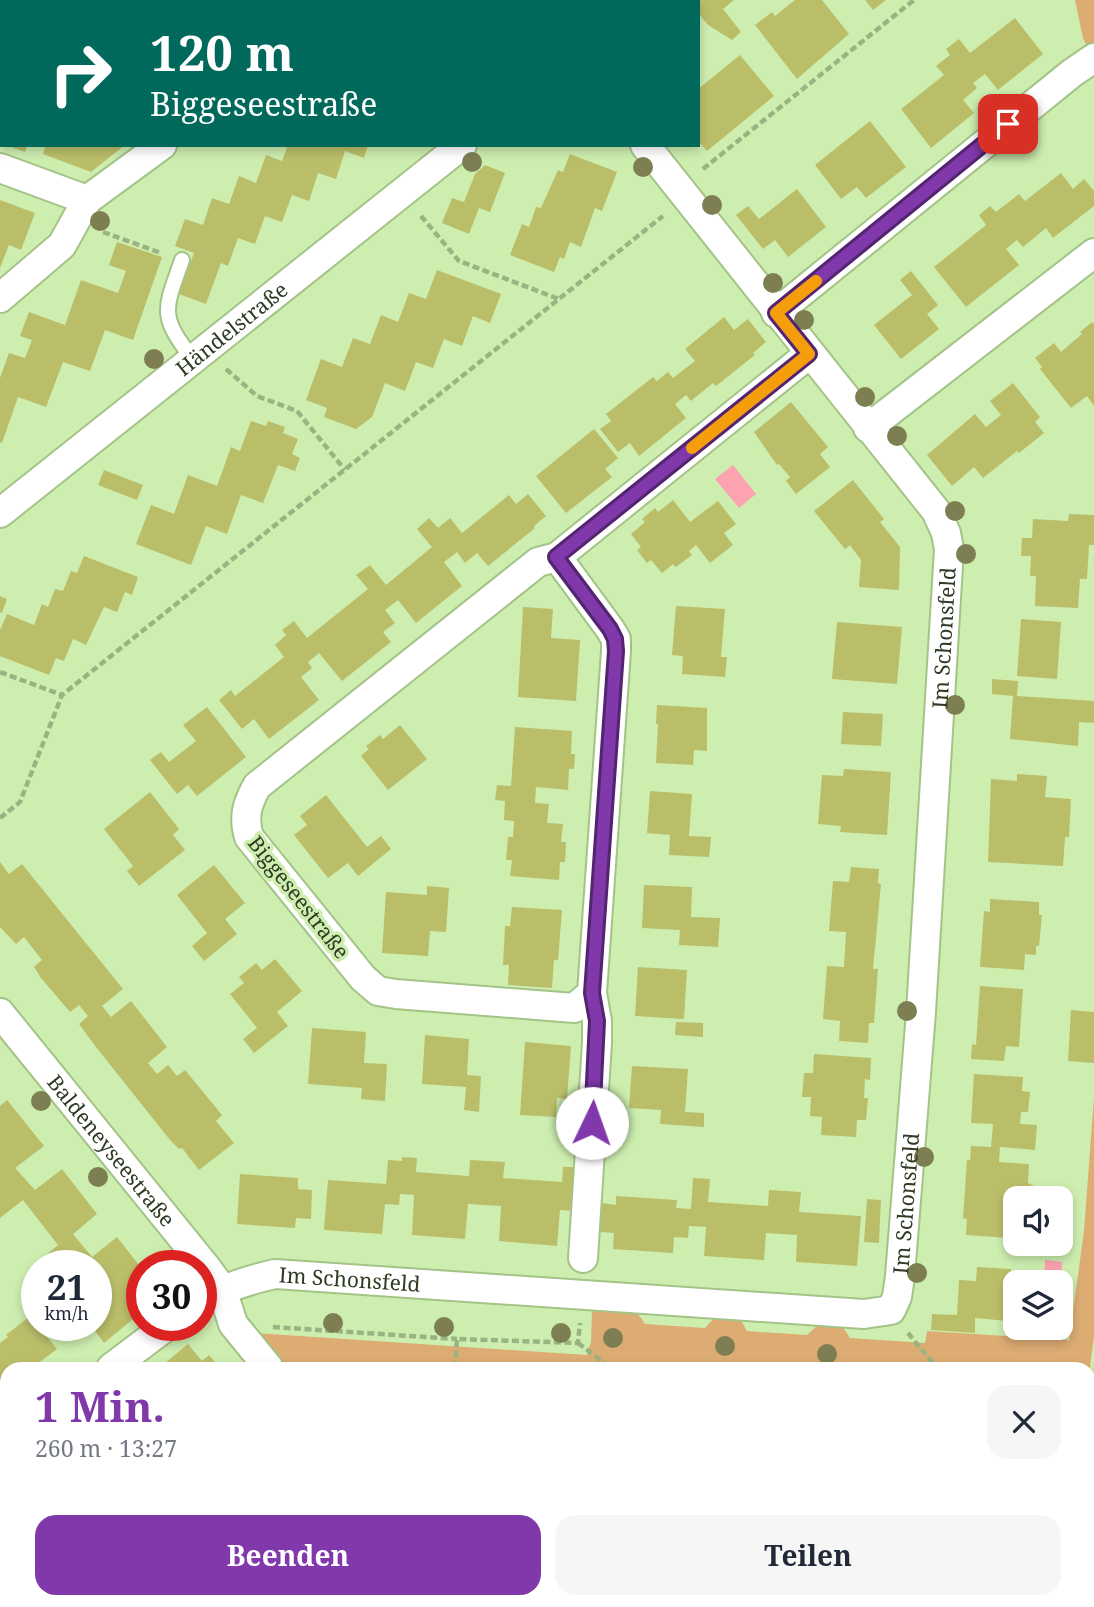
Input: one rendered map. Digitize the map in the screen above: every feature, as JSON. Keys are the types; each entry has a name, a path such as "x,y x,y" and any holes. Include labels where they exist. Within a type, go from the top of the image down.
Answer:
{"street":[{"path":"776,313 1094,58"},
{"path":"0,298 62,245 81,210 160,147"},
{"name":"Händelstraße","path":"0,513 460,147"},
{"path":"647,147 682,194"},
{"path":"0,168 81,210"},
{"name":"Im Schonsfeld","path":"217,1293 247,1280 275,1274 863,1314 891,1310 897,1297 919,1040 949,549 946,533 936,511 682,194"},
{"path":"867,428 1094,253"},
{"name":"Biggeseestraße","path":"592,993 573,1008 378,991 363,978 249,837 245,823 247,804 257,786 538,562 556,557 809,354"},
{"path":"556,557 615,639 592,993 597,1021 597,1042 583,1258"},
{"name":"Baldeneyseestraße","path":"0,1013 178,1250"},
{"path":"217,1302 264,1362"},
{"path":"119,1362 147,1341"}],"lane":[{"path":"181,260 167,302 170,326 199,354"}],"path":[{"path":"0,818 20,802 62,695 560,299 914,0"},
{"path":"403,194 459,261 560,299"},
{"path":"81,210 181,260"},
{"path":"199,354 257,396 297,411 345,470"},
{"path":"0,672 62,695"},
{"path":"578,1343 581,1293"},
{"path":"891,1310 932,1362"},
{"path":"233,1324 457,1339 578,1343 603,1362"},
{"path":"455,1362 457,1339"}],"shaded area":[{"path":"1075,0 1094,0 1094,52 1091,54 1083,38"},
{"path":"733,465 756,494 739,508 715,479"},
{"path":"1094,1097 1094,1336 1091,1362 277,1362 254,1333 587,1355 591,1342 592,1309 636,1311 645,1324 705,1328 716,1316 739,1317 747,1331 807,1335 820,1323 841,1324 850,1338 925,1343 927,1331 1003,1336 1003,1340 1073,1340 1073,1311 1084,1231"},
{"path":"1045,1260 1062,1262 1062,1270 1045,1270"}],"building":[{"path":"700,0 734,0 723,9 741,32 732,40 708,25 700,15"},
{"path":"795,0 822,0 849,34 797,79 755,25 772,12 775,16"},
{"path":"865,0 886,0 873,10"},
{"path":"1015,18 1043,54 998,90 985,74 973,83 977,88 963,100 974,113 931,148 901,109 944,75 936,66 950,55 946,49 959,39 970,53"},
{"path":"740,55 774,96 707,151 700,143 700,87"},
{"path":"870,121 906,167 866,198 857,187 841,199 815,165"},
{"path":"11,147 26,147 25,152"},
{"path":"45,147 122,147 91,172 43,154"},
{"path":"287,147 367,147 364,158 345,151 336,179 318,173 309,201 292,195 282,222 265,216 255,244 238,238 228,266 221,263 206,304 179,294 194,253 175,246 185,219 203,225 212,198 229,204 239,176 256,183 266,155 282,161"},
{"path":"570,154 617,172 602,211 595,208 581,247 570,242 564,259 560,257 554,272 510,255 522,224 529,227 536,207 541,208 558,170 563,172"},
{"path":"485,165 505,173 490,212 479,208 469,234 442,223 452,198 464,202 475,174"},
{"path":"1061,173 1073,189 1084,179 1094,191 1094,206 1053,238 1046,228 1023,247 1017,240 1006,249 1019,265 966,307 934,267 986,225 979,215 990,206 996,212 1019,194 1025,201"},
{"path":"797,189 826,227 788,257 775,240 763,249 736,215 748,206 759,219"},
{"path":"0,200 35,213 21,250 9,245 0,268"},
{"path":"117,242 162,257 133,340 105,330 90,371 63,362 46,407 18,397 2,443 0,442 0,378 9,353 25,358 32,340 20,336 29,312 65,325 81,280 118,293 126,271 109,265"},
{"path":"437,270 501,294 490,323 473,316 462,346 444,339 433,368 416,362 405,391 385,383 372,417 356,429 324,417 327,408 306,400 321,359 342,367 353,338 370,344 381,315 398,322 409,293 426,299"},
{"path":"911,271 938,305 927,314 939,329 901,359 874,325 912,295 900,280"},
{"path":"724,317 734,330 748,319 766,342 753,353 755,355 716,386 713,383 691,401 686,395 675,404 686,418 639,456 630,443 618,452 600,429 611,421 606,414 653,377 657,381 668,372 673,378 695,361 685,349"},
{"path":"1092,322 1094,406 1087,396 1071,408 1040,369 1042,367 1035,358 1054,343 1061,352"},
{"path":"1013,383 1040,417 1035,422 1044,433 983,478 974,467 952,486 927,455 975,414 986,427 1001,415 990,401"},
{"path":"791,402 828,447 820,454 830,467 796,494 786,481 790,477 777,465 754,432"},
{"path":"251,421 266,426 268,421 285,427 283,433 298,439 292,454 300,458 295,471 278,465 263,503 241,495 227,534 206,526 191,565 136,544 151,505 174,514 188,475 217,486 231,447 240,451"},
{"path":"594,429 618,458 605,469 612,477 566,513 536,476"},
{"path":"104,470 143,485 137,500 98,485"},
{"path":"853,480 884,519 880,522 900,547 899,590 859,587 861,560 850,545 845,549 814,511"},
{"path":"528,494 546,516 535,528 488,566 477,553 465,563 457,552 444,562 462,586 416,623 398,600 385,610 395,623 383,632 391,642 342,681 319,653 308,662 312,668 301,677 319,700 269,739 254,719 242,729 219,700 231,690 235,696 284,657 275,645 286,635 282,630 294,621 307,638 368,589 356,575 370,565 386,585 432,547 417,529 429,518 438,528 450,518 462,533 509,495 516,504"},
{"path":"673,500 690,522 718,501 736,524 724,533 733,545 710,563 696,545 689,551 692,555 662,573 651,560 647,563 637,550 641,547 631,534 645,522 642,519 655,508 658,512"},
{"path":"1069,514 1094,515 1094,545 1089,545 1087,579 1080,579 1078,608 1035,606 1036,576 1030,576 1031,556 1021,556 1022,538 1032,538 1033,519 1068,521"},
{"path":"84,556 138,577 132,595 125,592 117,612 104,607 86,645 73,639 64,661 56,658 49,675 0,656 0,630 7,614 34,625 42,604 48,607 55,589 63,591 71,571 77,573"},
{"path":"0,596 7,599 2,613 0,612"},
{"path":"676,606 725,609 721,657 727,657 725,677 682,674 683,656 672,655"},
{"path":"523,607 553,609 551,638 580,640 576,701 518,697"},
{"path":"1021,619 1061,622 1057,679 1017,676"},
{"path":"837,622 902,627 897,684 832,679"},
{"path":"992,679 1018,681 1017,696 1094,701 1094,723 1079,722 1078,746 1010,739 1013,696 992,694"},
{"path":"657,705 707,708 707,751 694,750 693,765 656,763"},
{"path":"207,707 246,757 197,796 188,785 177,794 150,760 161,752 169,762 196,741 183,725"},
{"path":"843,712 883,714 881,746 841,744"},
{"path":"400,725 427,759 388,790 361,756 369,749 366,746 380,735 383,739"},
{"path":"515,727 572,731 571,754 575,754 574,769 569,769 568,790 536,787 535,803 549,804 547,823 563,824 561,842 566,842 565,862 560,862 559,880 510,876 512,860 506,860 508,837 513,837 514,821 504,820 505,801 495,800 497,785 511,786"},
{"path":"844,769 891,772 887,835 840,832 841,826 818,824 822,775 843,776"},
{"path":"1017,774 1047,776 1045,797 1071,799 1069,837 1065,837 1063,866 988,862 991,779 1017,781"},
{"path":"650,791 692,794 689,836 711,837 709,857 669,855 670,835 647,833"},
{"path":"150,792 179,829 173,835 185,850 139,886 127,871 133,866 104,829"},
{"path":"326,795 367,847 381,836 391,849 358,876 348,863 328,878 294,835 307,825 300,816"},
{"path":"0,862 9,874 22,864 123,989 102,1006 111,1017 131,1001 167,1047 148,1063 157,1074 168,1065 177,1076 185,1070 222,1115 216,1121 234,1143 199,1170 182,1148 179,1149 170,1140 79,1024 88,1016 79,1005 70,1012 41,978 34,967 42,960 24,937 16,944 0,927"},
{"path":"214,865 245,903 225,919 237,934 204,961 192,946 207,933 177,895"},
{"path":"851,867 879,869 878,883 881,884 873,969 878,969 874,1023 869,1023 868,1043 839,1041 840,1021 823,1019 827,966 844,967 846,932 829,931 833,881 849,882"},
{"path":"644,885 692,887 691,917 720,918 718,947 679,945 680,930 642,928"},
{"path":"427,886 449,888 446,932 430,931 428,956 382,953 386,892 427,895"},
{"path":"990,899 1039,902 1039,915 1042,915 1039,946 1036,946 1036,955 1025,954 1024,970 980,967 984,911 990,912"},
{"path":"512,907 562,910 558,960 554,960 552,988 508,985 509,965 503,965 505,926 510,926"},
{"path":"275,959 302,991 277,1012 288,1026 254,1053 243,1039 257,1028 230,994 244,983 239,977 256,963 262,970"},
{"path":"638,967 687,970 684,1019 635,1016"},
{"path":"980,986 1023,989 1019,1047 1006,1046 1004,1061 971,1059 972,1044 976,1045"},
{"path":"1071,1010 1094,1012 1094,1063 1068,1061"},
{"path":"676,1022 703,1023 703,1037 675,1035"},
{"path":"312,1028 366,1032 364,1063 387,1064 385,1101 361,1099 362,1088 308,1084"},
{"path":"425,1035 469,1039 467,1075 481,1076 479,1112 464,1110 466,1087 422,1084"},
{"path":"525,1042 571,1046 567,1099 557,1098 556,1117 520,1115"},
{"path":"814,1054 871,1058 870,1080 865,1079 864,1098 868,1098 866,1120 857,1120 856,1137 821,1135 822,1117 810,1116 811,1097 802,1097 804,1073 813,1073"},
{"path":"632,1066 688,1069 685,1112 704,1113 704,1127 660,1124 661,1110 629,1108"},
{"path":"974,1074 1023,1077 1022,1091 1030,1092 1028,1112 1021,1112 1020,1124 1037,1125 1035,1150 1000,1147 999,1162 1029,1164 1028,1183 1034,1186 1003,1186 1003,1238 966,1235 967,1219 963,1218 967,1160 970,1160 971,1146 991,1147 993,1124 971,1123"},
{"path":"7,1100 44,1146 15,1168 35,1190 62,1169 97,1214 73,1234 86,1250 52,1250 58,1245 23,1200 0,1218 0,1106"},
{"path":"402,1157 417,1158 416,1172 469,1176 470,1160 505,1162 503,1178 562,1182 563,1167 577,1167 575,1211 560,1210 557,1246 499,1241 501,1206 468,1204 465,1239 412,1235 414,1195 400,1194 399,1205 385,1204 382,1234 324,1230 328,1180 386,1184 388,1160 402,1161"},
{"path":"240,1174 298,1178 298,1189 312,1190 311,1219 296,1218 295,1228 237,1224"},
{"path":"693,1178 710,1179 708,1202 768,1206 769,1190 801,1192 799,1212 861,1216 857,1266 796,1262 797,1235 766,1233 764,1260 704,1256 706,1227 689,1226 688,1238 674,1237 673,1253 613,1249 614,1233 600,1232 602,1203 616,1205 616,1196 677,1200 676,1208 691,1209"},
{"path":"867,1199 881,1200 879,1243 864,1242"},
{"path":"117,1237 127,1250 126,1325 112,1336 112,1250 101,1250"},
{"path":"977,1267 1011,1269 1003,1270 1003,1321 975,1318 975,1333 931,1330 932,1314 957,1315 959,1280 976,1281"},
{"path":"21,1323 21,1341 50,1341 57,1349 40,1362 0,1362 0,1343 8,1337 6,1335"},
{"path":"188,1344 202,1361 209,1355 215,1362 166,1362"}],"slow traffic":[{"path":"692,448 809,354 776,313 816,281"}],"route":[{"path":"592,1123 597,1042 597,1021 592,993 616,651 615,639 610,629 556,557 809,354 776,313 1008,124"}]}
